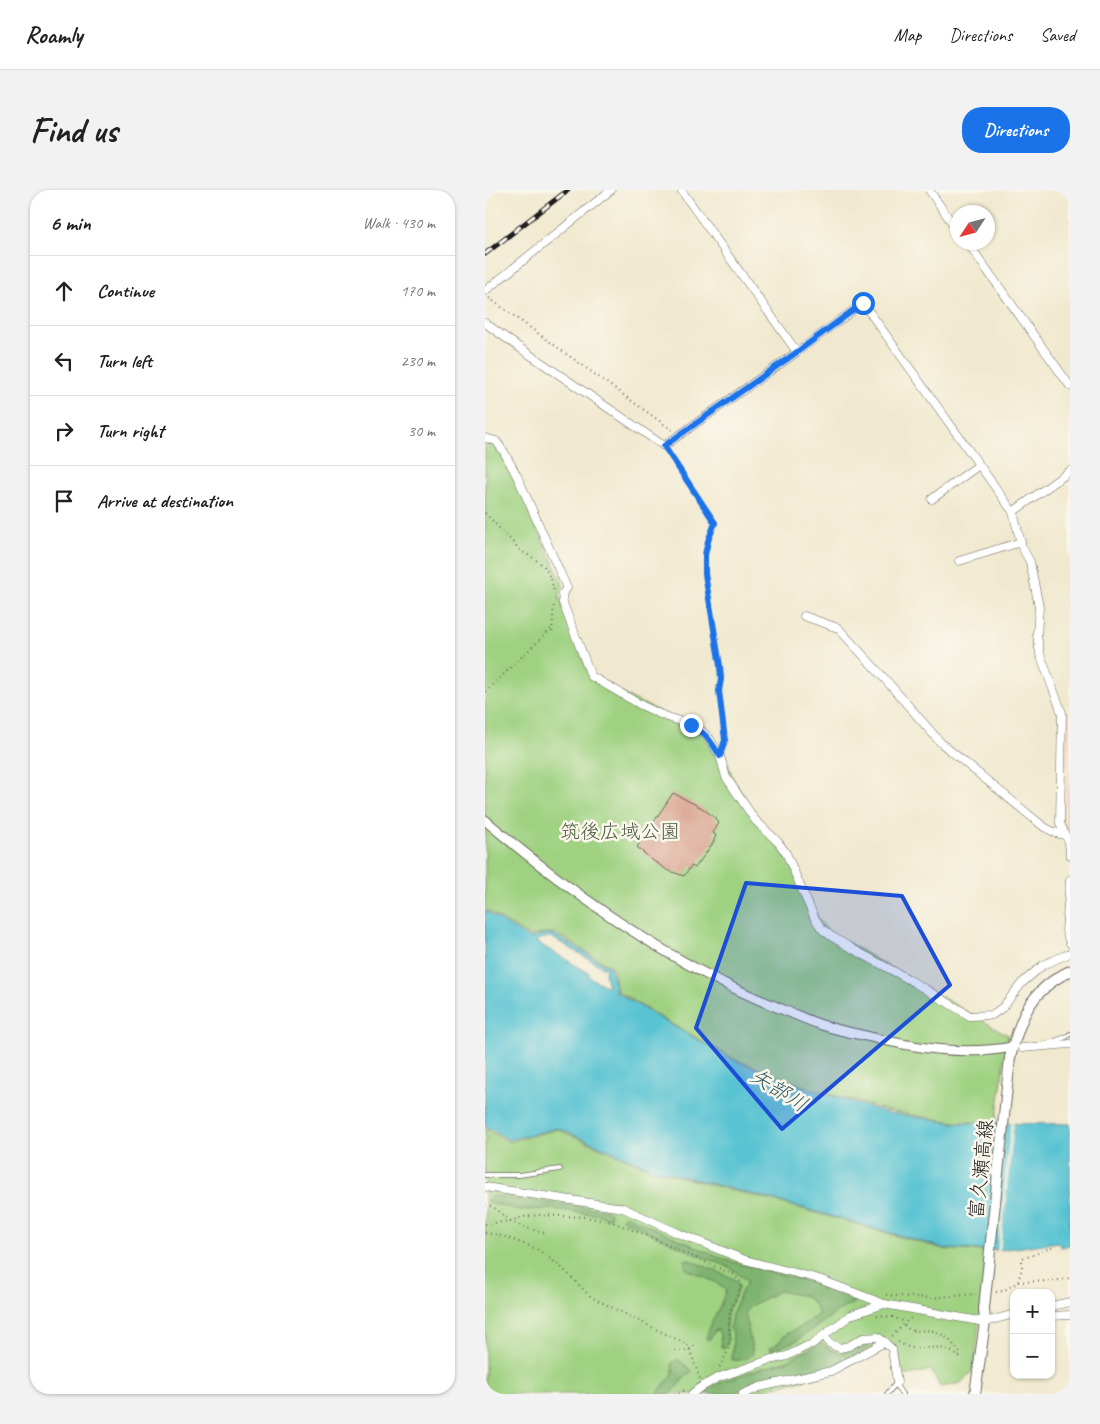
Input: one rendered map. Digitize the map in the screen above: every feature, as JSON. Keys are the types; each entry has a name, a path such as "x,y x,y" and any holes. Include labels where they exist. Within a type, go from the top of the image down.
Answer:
{"main road":[{"name":"富久瀬高線","path":"975,1394 985,1322 984,1308 1009,1058 1017,1048 1016,1034 1035,996 1049,984 1070,971"}],"street":[{"path":"485,290 611,190"},
{"path":"681,190 797,352"},
{"path":"929,190 950,220"},
{"path":"973,250 1070,386"},
{"path":"485,322 664,446 863,303 1013,512 1022,547 1030,562 1039,607 1037,635 1040,654 1062,713 1060,823 1068,839 1070,855"},
{"path":"485,438 496,441 504,452 561,571 567,588 562,594 563,603 591,676 641,705 691,725 710,739 720,756 727,777 755,820 778,842 786,853 807,903 822,929 851,948 911,980 970,1016 992,1015 1003,1007 1022,983 1043,965 1070,953"},
{"path":"931,499 979,465"},
{"path":"1013,512 1070,471"},
{"path":"959,561 1021,542"},
{"path":"804,616 837,628 941,743 1044,827 1068,839"},
{"path":"485,820 527,856 638,934 755,999 822,1025 887,1042 965,1052 1070,1044"},
{"path":"1070,880 1066,930 1070,943"},
{"path":"485,1187 623,1208 680,1234 745,1260 819,1279 885,1304 985,1322 1010,1317"},
{"path":"1055,1305 1070,1302"},
{"path":"692,1394 717,1378 769,1360 787,1356 810,1345 851,1315 885,1304"},
{"path":"1055,1316 1070,1315"},
{"path":"824,1335 829,1343 839,1348 849,1346 863,1338 878,1337 888,1340 892,1349 896,1383"},
{"path":"743,1394 760,1387 831,1371 888,1340"}],"lane":[{"path":"1037,1047 1070,1034"},
{"path":"485,1175 519,1175 560,1169"},
{"path":"887,1394 896,1383 902,1394"}],"path":[{"path":"485,296 679,435"},
{"path":"664,446 715,523 705,555 705,574 720,666 721,679 719,691 725,740 720,756"},
{"path":"485,513 521,551 532,556 544,566 551,578 554,595"},
{"path":"552,632 554,603"},
{"path":"485,692 553,628"},
{"path":"485,1204 493,1206 511,1221 528,1229 545,1233"},
{"path":"485,1224 511,1221 523,1216 539,1215 585,1217 612,1222 735,1275 741,1282 740,1291 730,1312 728,1352 717,1371 726,1368"},
{"path":"485,1233 503,1236 537,1249 560,1266 591,1297 688,1345 700,1379"},
{"path":"1018,1282 1022,1268 1022,1258 1056,1246"},
{"path":"995,1292 1003,1291 1018,1282 1054,1281 1070,1278"},
{"path":"875,1300 889,1295 929,1298 978,1294"},
{"path":"871,1316 892,1317 906,1322"},
{"path":"888,1340 903,1324 913,1317"},
{"path":"878,1337 887,1336 888,1340 912,1348 929,1347 945,1349 959,1357 961,1354 943,1335 933,1331 914,1332 908,1330 903,1324"},
{"path":"675,1350 690,1350 695,1345"}],"highlighted area":[{"path":"746,883 902,896 950,985 782,1129 696,1028"}],"shaded area":[{"path":"1070,713 1070,831 1067,829 1065,822 1066,715"}],"green space":[{"name":"筑後広域公園","path":"485,441 496,445 515,479 563,584 559,597 591,679 694,728 704,736 729,767 734,781 756,815 785,846 812,911 827,930 1008,1035 996,1122 955,1122 888,1111 809,1088 735,1059 617,991 613,968 555,933 544,933 530,937 485,908"},
{"path":"485,1128 509,1142 557,1129 650,1169 781,1203 947,1250 987,1251 974,1369 961,1383 940,1387 931,1370 900,1377 895,1346 885,1347 836,1372 761,1390 753,1394 485,1394"},
{"path":"492,1196 606,1210 611,1213 610,1217 607,1218 600,1215 552,1209 519,1210 488,1202 487,1200"},
{"path":"625,1215 725,1260 836,1289 855,1300 854,1303 846,1306 796,1341 771,1350 770,1348 785,1335 819,1314 813,1303 805,1296 779,1291 752,1305 745,1312 753,1354 744,1359 732,1360 733,1333 730,1328 732,1314 747,1281 729,1267 693,1253 622,1219"},
{"path":"684,1260 690,1260 734,1279 739,1285 727,1316 728,1342 724,1348 721,1347 718,1330 715,1330 710,1339 706,1339 726,1290 713,1281 686,1269"},
{"path":"871,1342 872,1345 854,1356 821,1369 774,1378 729,1394 699,1394 725,1380 788,1360 821,1343 834,1351 844,1352"},
{"path":"678,1359 692,1371 671,1394 657,1394 673,1374 672,1363"}],"water":[{"name":"矢部川","path":"485,910 530,939 544,934 553,934 611,968 616,992 734,1060 809,1089 888,1113 955,1123 1070,1124 1070,1245 1061,1247 1058,1242 1000,1250 947,1249 778,1201 651,1168 558,1128 509,1140 485,1126","holes":["551,937 606,969 608,987 589,977 589,973 536,942 539,939"]}],"pier":[{"path":"1011,1121 1014,1121 1000,1252 997,1252"}],"building":[{"path":"673,793 702,808 719,823 713,833 716,835 713,843 695,868 691,866 684,876 667,870 637,847"}],"railway":[{"path":"485,254 568,190"}],"route":[{"path":"691,725 710,739 720,756 725,740 719,691 721,679 720,666 705,574 705,555 715,523 664,446 863,303"}]}
